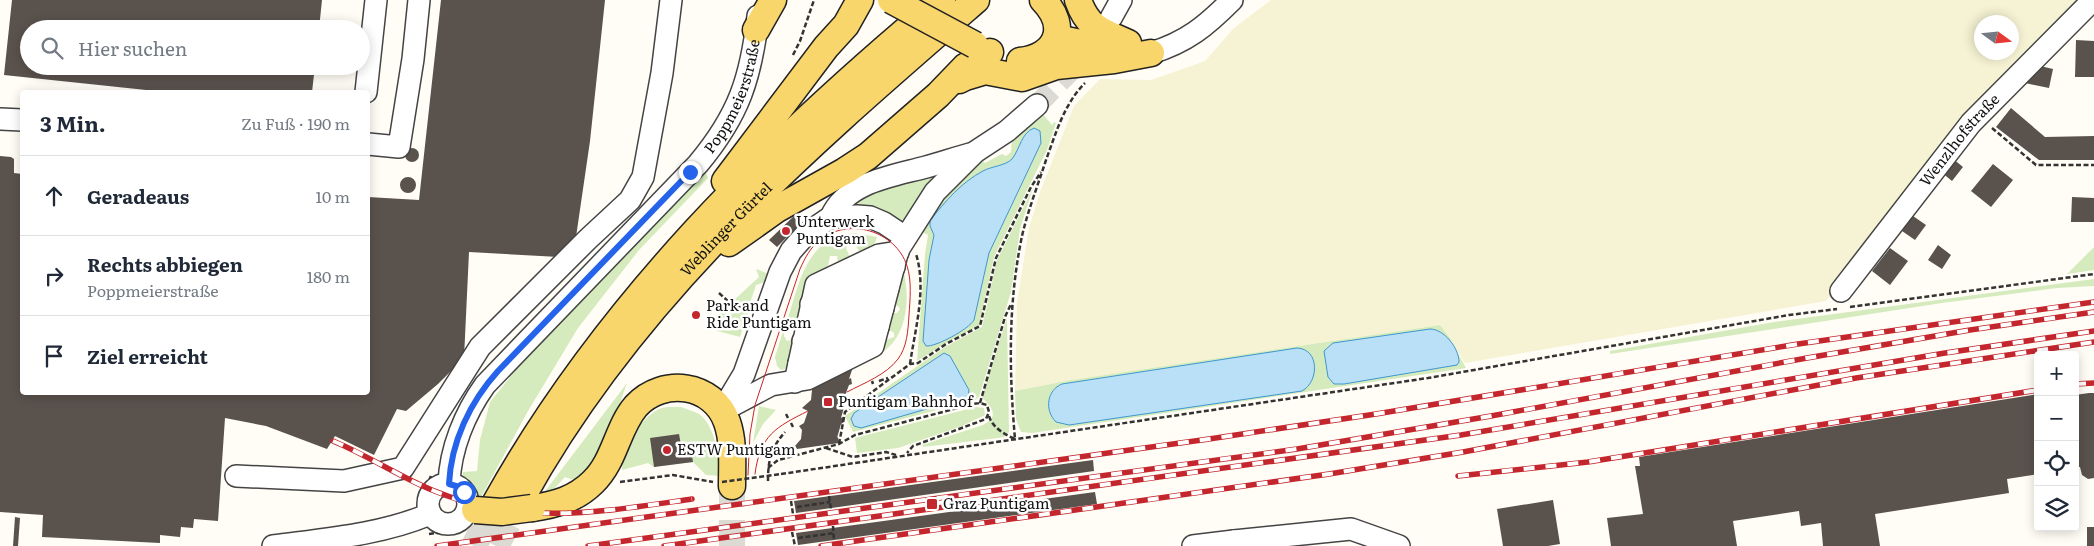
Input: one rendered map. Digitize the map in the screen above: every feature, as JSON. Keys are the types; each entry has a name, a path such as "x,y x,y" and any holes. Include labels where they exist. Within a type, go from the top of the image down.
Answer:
{"main road":[{"path":"756,30 773,0"},
{"path":"826,48 836,18 838,0"},
{"path":"693,234 698,213 720,188 826,48 846,25 860,0"},
{"path":"891,0 982,49 1015,62 1034,60 1049,50 1056,38 1057,21 1050,3"},
{"name":"Weblinger Gürtel","path":"498,505 530,444 582,367 637,296 693,234 779,147 873,58 942,0"},
{"name":"Weblinger Gürtel","path":"498,505 544,459 589,390 654,307 713,240 839,119 976,0"},
{"path":"1078,0 1086,18 1100,31 1151,53"},
{"path":"1056,38 1131,53 1151,53"},
{"path":"654,307 687,284 721,249 756,223 868,156 938,94 982,49"},
{"path":"938,94 965,77 985,71 1022,78 1056,66 1114,60 1151,53"},
{"path":"498,505 565,501 591,484 605,468 618,437 637,405 653,394 670,388 687,388 710,398 722,410 727,422 731,446 727,484"}],"street":[{"path":"370,55 376,0"},
{"path":"370,144 399,147 413,59 419,0"},
{"path":"236,476 344,481 403,468 480,347 588,239 630,200 644,176 662,73 671,0"},
{"name":"Poppmeierstraße","path":"449,484 453,458 461,431 473,402 485,386 698,164 717,141 732,116 750,71 761,0"},
{"path":"1151,53 1183,41 1206,25 1232,0"},
{"name":"Wenzlhofstraße","path":"1841,302 1970,123 2093,0"},
{"path":"366,90 368,75"},
{"path":"722,410 797,373 883,307 899,252 935,192 975,152 1007,131 1037,106"},
{"path":"0,119 20,120"},
{"path":"722,410 744,374 783,265 791,251 806,234 831,217 835,208 842,201 860,188 877,180 975,152"},
{"path":"831,217 870,217 884,223 899,252"},
{"path":"797,373 807,322 899,252"},
{"path":"807,322 883,307"},
{"path":"435,519 427,505 430,494 437,487 449,484 456,486 464,492 467,499 498,505"},
{"path":"273,546 367,532 435,519 461,520 498,505"},
{"path":"1193,546 1242,543 1351,529 1400,546"}],"path":[{"path":"1015,439 1010,377 1012,303 1022,236 1065,111 1077,92 1090,79"},
{"path":"1992,128 2036,165 2094,165"},
{"path":"839,444 845,412 910,364 918,363 946,344 980,326 996,258 1031,187 1044,168"},
{"path":"899,252 915,253 920,278 919,308 910,364"},
{"path":"616,485 621,482 668,475 727,484 906,454 1428,378 1788,316 1841,302 2094,274"},
{"path":"719,293 730,303 751,312"},
{"path":"980,403 1005,317 1012,303"},
{"path":"879,381 892,377"},
{"path":"768,468 778,460 839,444 855,435 980,403 988,406 990,421 1005,435 1015,439"},
{"path":"906,454 913,446 975,424 989,416"},
{"path":"768,481 768,468 773,446 785,432"},
{"path":"825,448 853,457 886,452 897,456"},
{"path":"432,469 426,487 435,519"},
{"path":"829,496 832,509"},
{"path":"791,501 793,514"},
{"path":"797,507 830,502"},
{"path":"833,526 834,541"},
{"path":"792,532 794,546"},
{"path":"798,538 834,533"}],"shaded area":[{"path":"1271,0 2084,0 1943,146 1826,301 1465,363 1440,325 1071,380 1015,391 1017,302 1029,228 1040,192 1074,106 1100,79 1151,80 1205,61 1234,28"}],"green space":[{"path":"1042,113 1052,125 1054,122 1056,123 1047,150 994,257 979,326 917,361 928,235 918,230 928,210 981,159 985,163 1002,154 1006,156 1011,152 1012,137"},
{"path":"951,164 903,222 843,206 850,200"},
{"path":"705,170 708,178 639,250 578,328 528,411 480,499 472,494 465,485 463,472 477,471 480,440 490,402 527,356"},
{"path":"1033,188 1020,229 1011,292 979,397 975,400 853,432 845,416 945,347 982,327 997,260"},
{"path":"855,233 877,237 873,249 864,257 854,244 849,243 846,248 850,257 839,269 837,256 830,256 826,276 805,285 797,323 787,321 801,277 815,252 839,236"},
{"path":"2094,247 2094,270 2067,274"},
{"path":"902,265 907,301 905,314 897,337 880,354 877,348 881,342 894,337 894,333 885,327 891,313 897,313 900,309 898,306 891,304"},
{"path":"756,269 769,274 768,281 756,285 748,309 732,302 759,277"},
{"path":"2094,279 2094,286 2057,288 1942,303 1610,354 1610,351 1774,322"},
{"path":"729,305 748,313 740,337 706,328"},
{"path":"1007,318 1009,432 1004,437 923,447 922,445 983,425 992,418 992,411 982,397"},
{"path":"1440,325 1466,368 1032,433 1021,432 1016,419 1015,391 1071,380"},
{"path":"784,328 784,336 787,341 791,340 795,332 788,365 785,369 781,370 777,366 775,357"},
{"path":"627,383 607,438 592,464 583,474 573,480 565,477 549,494 543,494"},
{"path":"759,406 776,410 763,424 753,443"},
{"path":"681,407 699,414 709,426 716,442 723,476 706,475 693,462 654,467 648,463 622,470 625,453 633,436 644,421 659,409"},
{"path":"976,407 984,408 985,415 962,426 898,448 857,453 855,438"}],"water":[{"path":"1034,128 1040,131 1041,143 989,253 974,320 952,337 937,344 926,346 923,341 929,260 934,235 930,221 948,199 975,175 1012,159 1023,137"},
{"path":"1430,329 1440,332 1454,345 1459,362 1457,365 1344,384 1334,384 1328,377 1324,351 1333,343"},
{"path":"1297,348 1305,350 1310,354 1315,367 1312,381 1302,391 1069,425 1056,422 1050,412 1050,395 1062,384"},
{"path":"944,353 950,356 969,390 968,397 861,428 854,426 851,419 854,413"}],"building":[{"path":"12,0 322,0 320,20 20,20 20,75 314,75 312,90 146,90 4,75"},
{"path":"441,0 605,0 590,141 576,237 559,257 469,252 464,358 438,384 406,411 397,409 374,455 335,436 327,449 266,426 225,418 218,521 194,519 193,528 181,527 180,537 160,535 160,543 42,537 43,515 0,512 0,156 14,159 14,173 20,174 20,395 370,395 370,197 419,200"},
{"path":"2076,40 2094,41 2094,77 2075,77"},
{"path":"2036,65 2053,69 2049,88 2025,83"},
{"path":"2011,108 2045,137 2094,136 2094,160 2039,160 1996,127"},
{"path":"409,148 415,148 419,155 415,162 409,162 405,158 405,152"},
{"path":"1952,158 1963,167 1952,181 1941,172"},
{"path":"1993,164 2013,180 1991,207 1971,191"},
{"path":"408,177 416,185 408,193 400,185"},
{"path":"2072,197 2094,198 2094,222 2071,222"},
{"name":"Unterwerk Puntigam","path":"795,215 802,222 777,247 769,240"},
{"path":"1913,216 1926,225 1915,240 1902,231"},
{"path":"1938,245 1951,255 1942,269 1928,260"},
{"path":"1890,248 1908,261 1890,285 1872,271"},
{"path":"853,367 849,379 851,378 852,384 849,385 844,398 847,398 848,403 845,404 841,418 843,417 844,422 841,424 837,438 839,443 797,449 795,446 801,439 802,430 799,426 804,423 808,411 802,408 811,400 812,390 806,388"},
{"path":"2094,393 2094,478 2088,479 2082,475 2079,467 2079,394"},
{"path":"2034,395 2034,475 2007,479 2009,493 1875,514 1880,546 1823,546 1821,523 1801,526 1799,511 1733,521 1737,546 1611,546 1607,518 1643,514 1635,466 1640,466 1639,457"},
{"name":"ESTW Puntigam","path":"679,434 682,451 691,450 693,462 654,467 650,438"},
{"path":"1093,460 1094,471 796,513 794,501"},
{"path":"1095,492 1097,504 798,545 796,533"},
{"path":"1553,500 1560,544 1548,546 1503,546 1497,509"},
{"path":"15,517 20,518 18,546 13,546"},
{"path":"2087,527 2094,527 2094,546 2087,546"}],"tunnel":[{"path":"1037,105 1084,57"},
{"path":"732,486 732,546"},
{"path":"496,546 521,499"},
{"path":"474,546 496,502"}],"tram line":[{"path":"748,475 750,434 755,405 800,269 808,254 819,241 831,233 843,229 857,229 870,231 882,236 893,244 901,254 909,272 910,303 906,338 898,359 881,374 847,392"},
{"path":"755,474 761,450 771,434 787,422 808,411"}],"railway":[{"path":"437,546 1209,439 1376,414 1798,344 2094,302"},
{"path":"588,546 1297,449 1491,416 1807,358 1970,330 2094,312"},
{"path":"664,546 1461,435 1945,353 2094,331"},
{"path":"821,546 1329,474 1463,452 1856,378 2094,342"},
{"path":"2079,384 2094,383"},
{"path":"1458,476 1588,462 2034,391"},
{"path":"333,441 432,490 465,502 497,509 529,513 593,512 692,499"}],"place":[{"name":"Unterwerk Puntigam","path":"786,231"},
{"name":"Park and Ride Puntigam","path":"696,315"},
{"name":"Puntigam Bahnhof","path":"828,402"},
{"name":"ESTW Puntigam","path":"667,450"},
{"name":"Graz Puntigam","path":"932,504"}],"route":[{"path":"464,492 456,486 449,484 449,474 459,437 473,402 498,371 690,172"}]}
